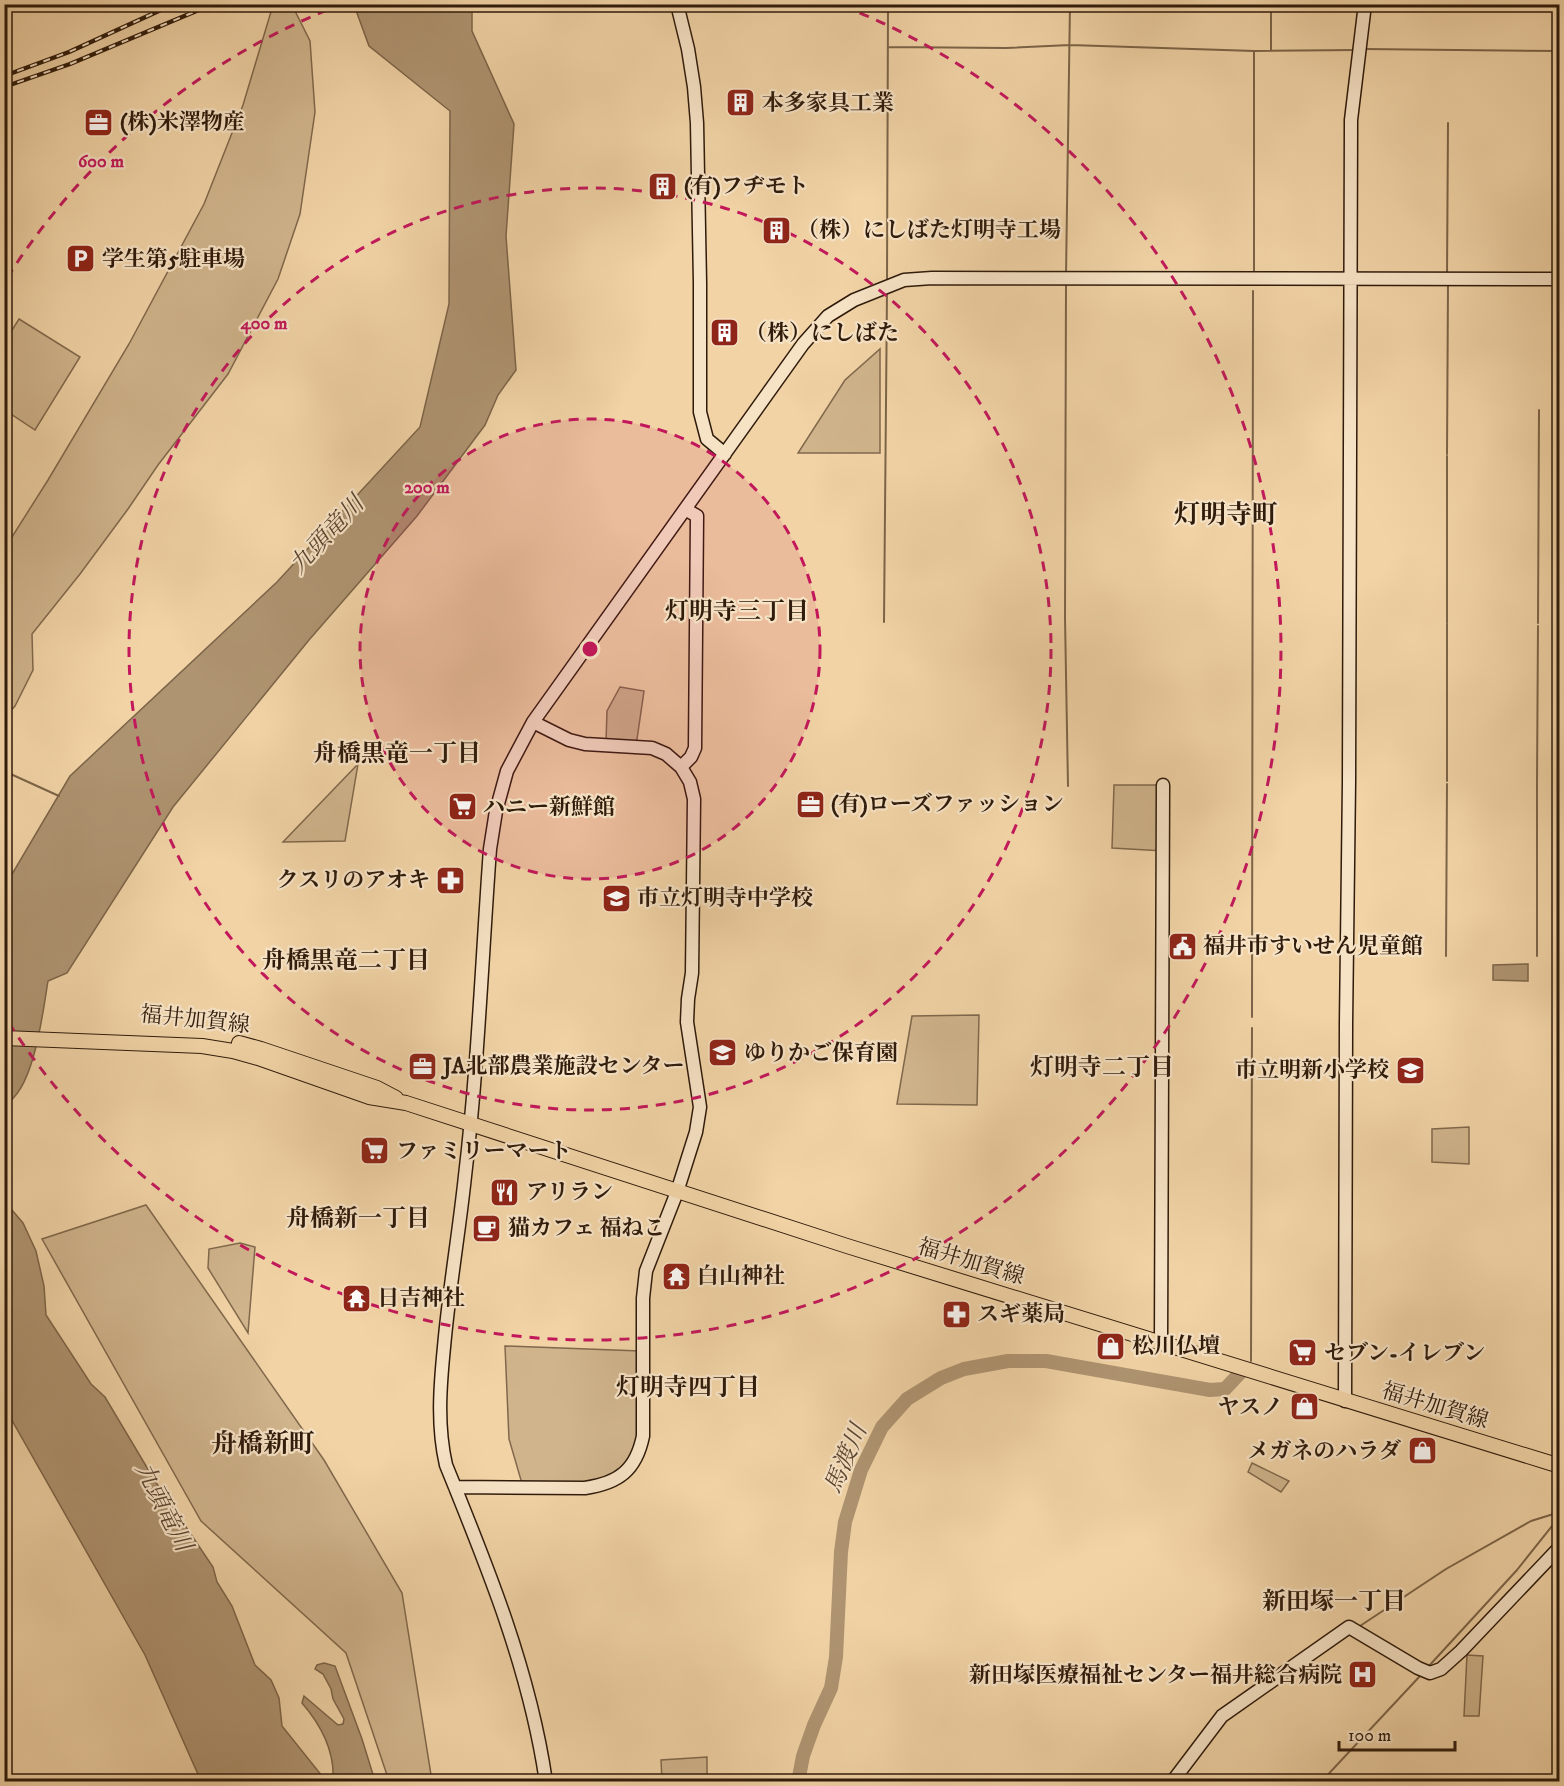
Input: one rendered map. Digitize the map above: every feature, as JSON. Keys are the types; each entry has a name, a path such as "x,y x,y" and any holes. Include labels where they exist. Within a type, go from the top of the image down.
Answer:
{"main road":[{"name":"福井加賀線","path":"4,1029 197,1036 260,1053 377,1088 406,1103 677,1192 1560,1466"},
{"name":"福井加賀線","path":"4,1038 202,1046 260,1053"}],"street":[{"path":"677,4 688,49 697,123 700,412 707,439 725,454"},
{"path":"1345,1401 1351,120 1365,4"},
{"path":"546,1782 535,1718 521,1664 443,1451 440,1394 449,1288 471,1124 490,849 496,810 507,771 533,722 803,344 828,316 855,300 904,280 932,278 1560,279"},
{"path":"681,767 691,757 695,748 697,516 685,509"},
{"path":"455,1487 591,1487 612,1482 623,1475 633,1461 640,1449 643,1436 643,1298 646,1271 677,1192 696,1132 700,1107 687,1022 692,973 694,799 690,782 681,767 666,754 652,748 585,744 569,740 533,722"},
{"path":"1161,1343 1163,785"},
{"path":"1172,1782 1222,1716 1349,1627 1418,1668 1430,1673 1442,1669 1560,1547"}],"shaded area":[{"path":"273,5 292,5 310,41 315,112 300,214 278,279 228,374 158,465 80,574 32,634 33,670 15,706 5,717 5,548 129,344 204,204 243,105"},
{"path":"19,319 80,357 35,430 5,410 5,341"},
{"path":"880,349 880,453 798,453 845,380"},
{"path":"620,687 644,691 636,746 606,742 607,711"},
{"path":"358,764 345,841 283,842"},
{"path":"1114,785 1163,785 1164,851 1112,848"},
{"path":"979,1015 977,1105 897,1104 912,1016"},
{"path":"1469,1127 1469,1164 1432,1162 1432,1129"},
{"path":"146,1205 324,1460 402,1593 432,1781 389,1781 346,1653 201,1521 42,1239"},
{"path":"240,1243 255,1247 248,1333 208,1268 209,1249"},
{"path":"505,1346 640,1351 643,1436 622,1470 603,1479 592,1481 523,1487 509,1439"},
{"path":"1252,1463 1289,1481 1281,1492 1248,1472"},
{"path":"1467,1655 1483,1656 1479,1716 1464,1716"},
{"path":"707,1757 707,1781 662,1781 661,1760"}],"water":[{"name":"九頭竜川","path":"354,5 472,5 472,31 514,124 506,236 516,370 498,395 485,425 417,516 309,640 173,807 67,973 48,981 40,1030 30,1067 15,1096 5,1104 5,886 70,776 277,582 420,427 449,304 450,111 369,46"},
{"path":"1528,964 1528,981 1493,980 1493,965"},
{"name":"九頭竜川","path":"4,1207 11,1209 23,1223 36,1251 44,1286 46,1315 91,1384 105,1397 155,1481 213,1567 217,1582 232,1606 255,1665 271,1680 279,1698 282,1726 326,1781 201,1781 145,1655 5,1408"},
{"path":"324,1663 335,1666 375,1781 333,1781 329,1749 321,1730 302,1703 304,1696 338,1725 343,1724 344,1719 333,1699 331,1689 323,1674 315,1669 317,1665"}],"waterway":[{"path":"887,281 888,4"},
{"path":"1066,275 1070,4"},
{"path":"1271,4 1271,51"},
{"path":"888,47 1006,48 1070,45 1254,51 1356,50"},
{"path":"1364,49 1560,51"},
{"path":"1254,51 1254,273"},
{"path":"1447,276 1448,123"},
{"path":"1066,283 1065,618 1068,786"},
{"path":"1447,454 1448,283"},
{"path":"1252,1017 1253,291"},
{"path":"884,622 887,292"},
{"path":"1538,623 1539,410"},
{"path":"1447,456 1447,623"},
{"path":"1447,624 1447,781"},
{"path":"1537,782 1538,626"},
{"path":"4,771 59,796"},
{"path":"1537,783 1537,956"},
{"path":"1446,956 1447,784"},
{"path":"1251,1361 1252,1028"},
{"name":"馬渡川","path":"798,1782 803,1756 831,1688 836,1657 841,1552 845,1522 861,1470 882,1427 907,1399 941,1378 964,1369 1008,1361 1046,1361 1210,1390 1225,1389 1241,1372"},
{"path":"1360,1626 1446,1569 1531,1521 1560,1512"},
{"path":"1428,1667 1517,1570 1560,1516"},
{"path":"1321,1782 1420,1676"}],"railway":[{"path":"4,76 69,52 174,4"},
{"path":"4,87 70,64 213,4"}],"place":[{"name":"本多家具工業","path":"741,103"},
{"name":"(株)米澤物産","path":"99,122"},
{"name":"(有)フヂモト","path":"663,186"},
{"name":"（株）にしばた灯明寺工場","path":"776,230"},
{"name":"学生第5駐車場","path":"81,259"},
{"name":"（株）にしばた","path":"724,333"},
{"name":"(有)ローズファッション","path":"810,804"},
{"name":"ハニー新鮮館","path":"462,807"},
{"name":"クスリのアオキ","path":"451,880"},
{"name":"市立灯明寺中学校","path":"616,898"},
{"name":"福井市すいせん児童館","path":"1182,946"},
{"name":"ゆりかご保育園","path":"723,1053"},
{"name":"JA北部農業施設センター","path":"422,1066"},
{"name":"市立明新小学校","path":"1410,1070"},
{"name":"ファミリーマート","path":"375,1151"},
{"name":"アリラン","path":"505,1192"},
{"name":"猫カフェ 福ねこ","path":"487,1228"},
{"name":"白山神社","path":"676,1276"},
{"name":"日吉神社","path":"356,1298"},
{"name":"スギ薬局","path":"956,1314"},
{"name":"松川仏壇","path":"1111,1346"},
{"name":"セブン-イレブン","path":"1303,1353"},
{"name":"ヤスノ","path":"1304,1407"},
{"name":"メガネのハラダ","path":"1422,1451"},
{"name":"新田塚医療福祉センター福井総合病院","path":"1363,1675"}],"district":[{"name":"灯明寺町","path":"1226,515"},
{"name":"灯明寺三丁目","path":"737,612"},
{"name":"舟橋黒竜一丁目","path":"397,754"},
{"name":"舟橋黒竜二丁目","path":"346,961"},
{"name":"灯明寺二丁目","path":"1102,1068"},
{"name":"舟橋新一丁目","path":"358,1219"},
{"name":"灯明寺四丁目","path":"688,1388"},
{"name":"舟橋新町","path":"263,1444"},
{"name":"新田塚一丁目","path":"1334,1602"}]}
